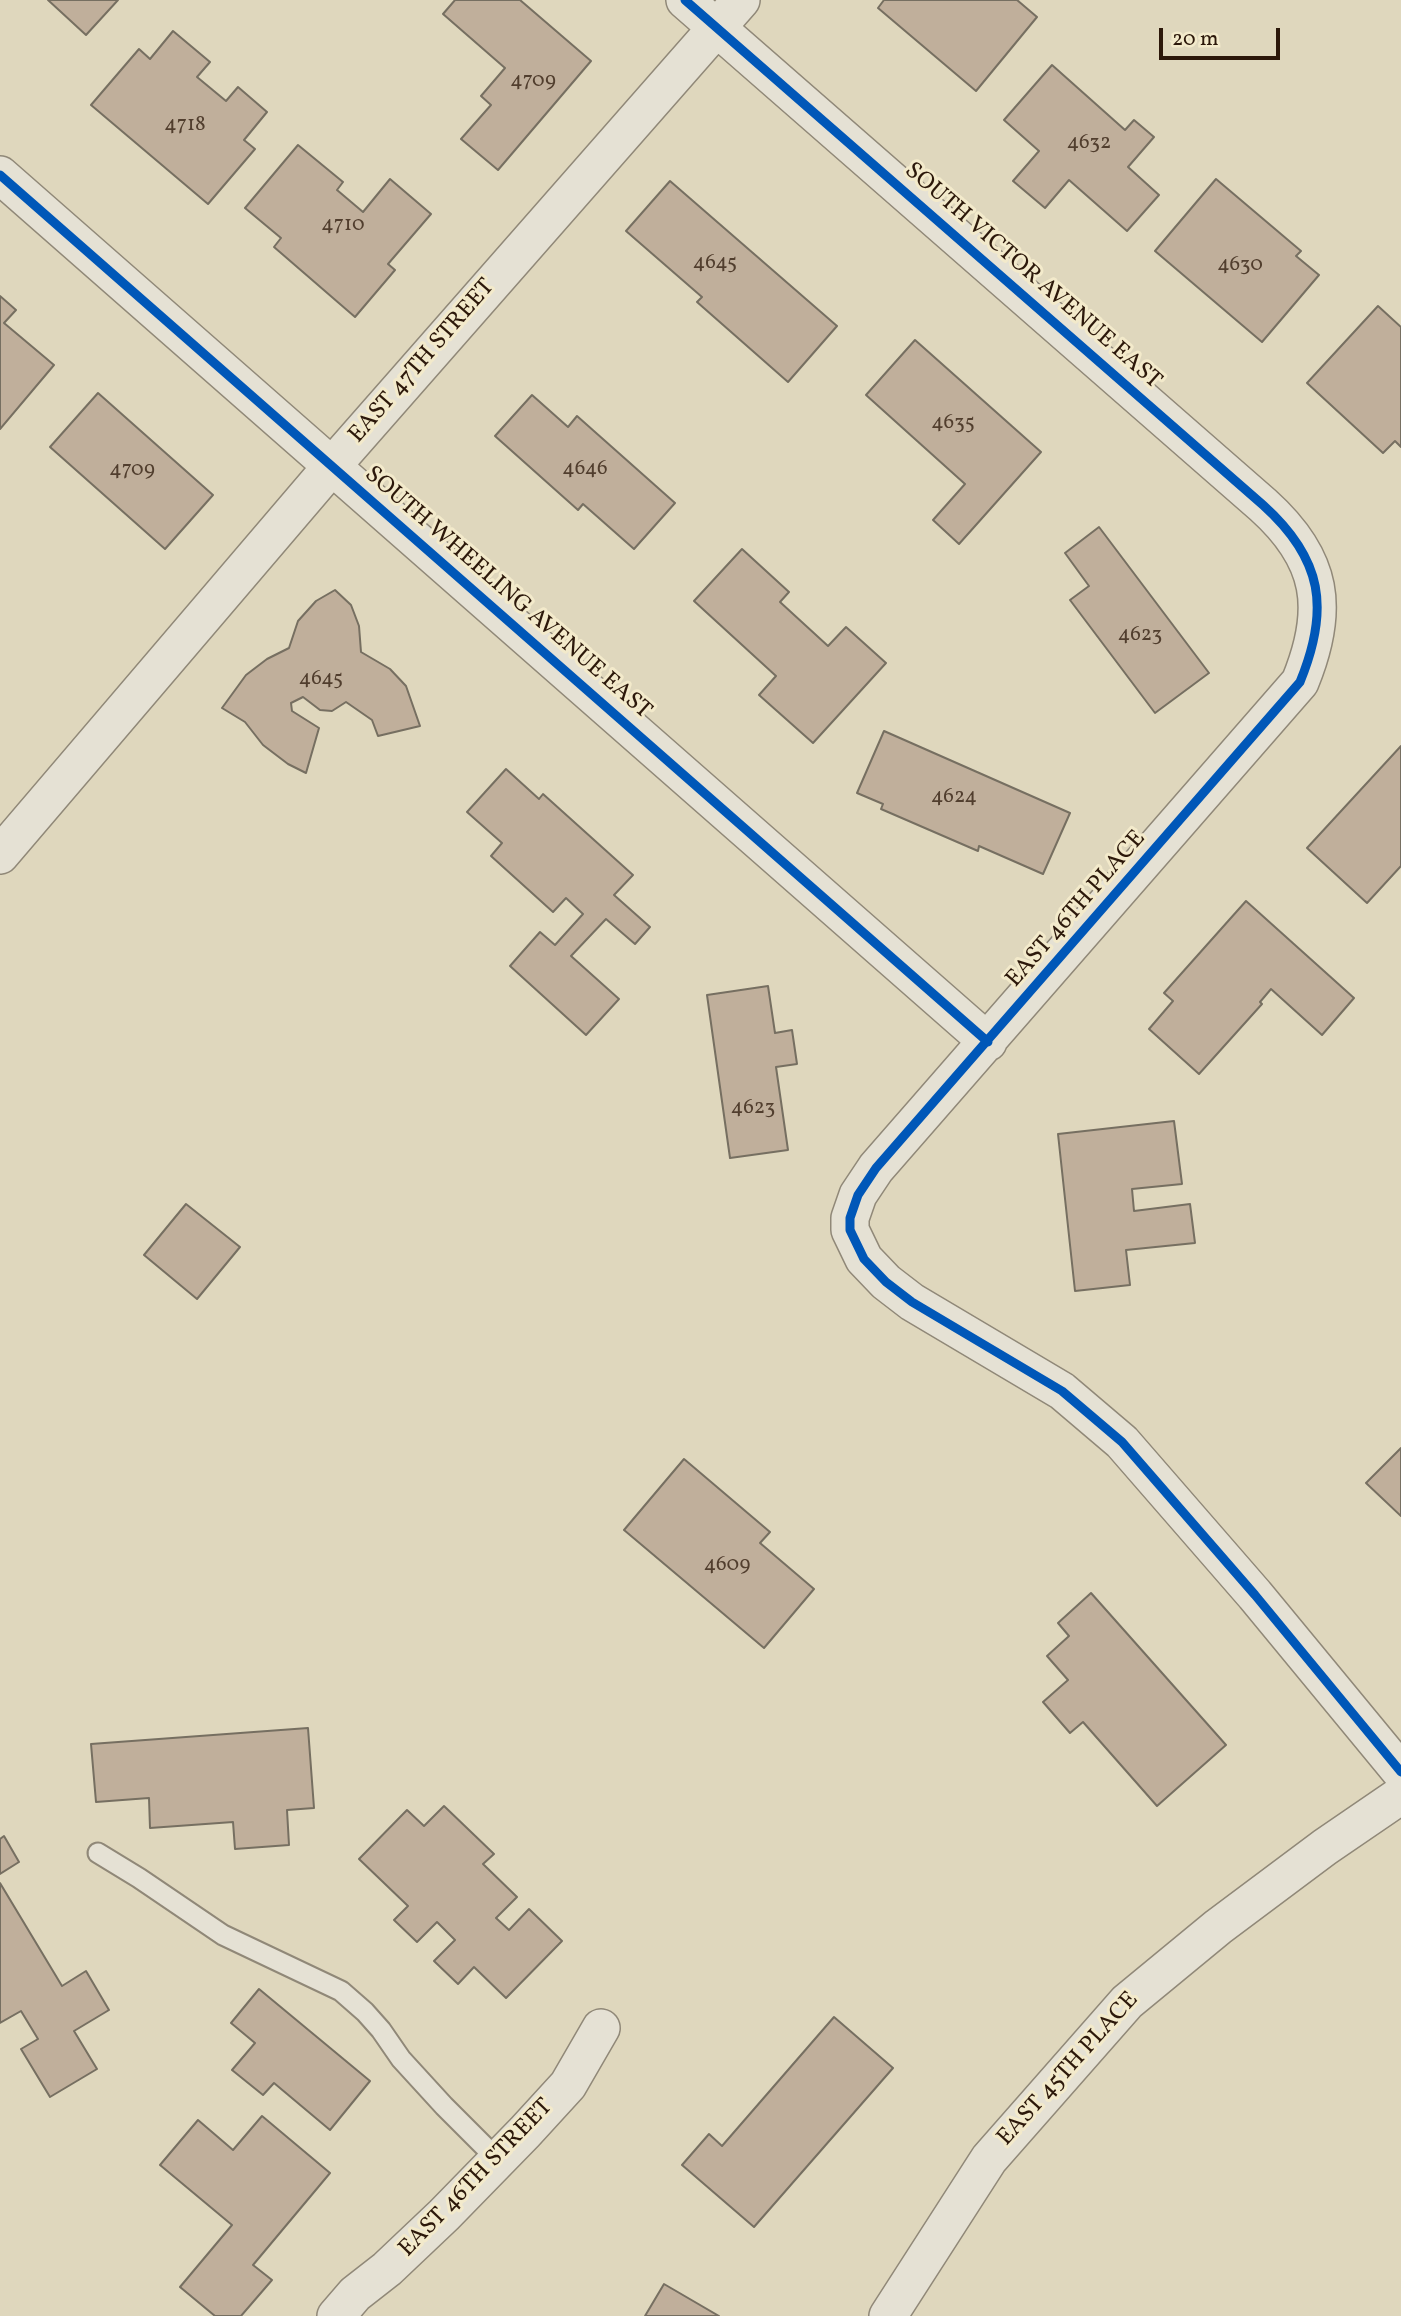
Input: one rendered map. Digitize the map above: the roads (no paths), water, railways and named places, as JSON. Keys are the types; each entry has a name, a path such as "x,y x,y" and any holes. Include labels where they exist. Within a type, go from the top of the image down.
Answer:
{"street":[{"name":"SOUTH VICTOR AVENUE EAST","path":"685,0 1284,524 1307,560 1315,581 1318,607"},
{"name":"EAST 47TH STREET","path":"0,855 332,466 741,0"},
{"name":"SOUTH WHEELING AVENUE EAST","path":"0,175 988,1042"},
{"name":"EAST 46TH PLACE","path":"1318,607 1312,653 1300,682 876,1168 858,1195 850,1218 850,1230 863,1259 886,1282 912,1302 1062,1391 1122,1442 1255,1595 1401,1772"},
{"name":"EAST 45TH PLACE","path":"888,2316 989,2160 1126,2002 1218,1927 1401,1794"},
{"name":"EAST 46TH STREET","path":"337,2316 355,2294 387,2269 498,2160 568,2085 601,2028"}],"lane":[{"path":"98,1853 223,1935 341,1991 365,2012 401,2059 498,2160"}]}
